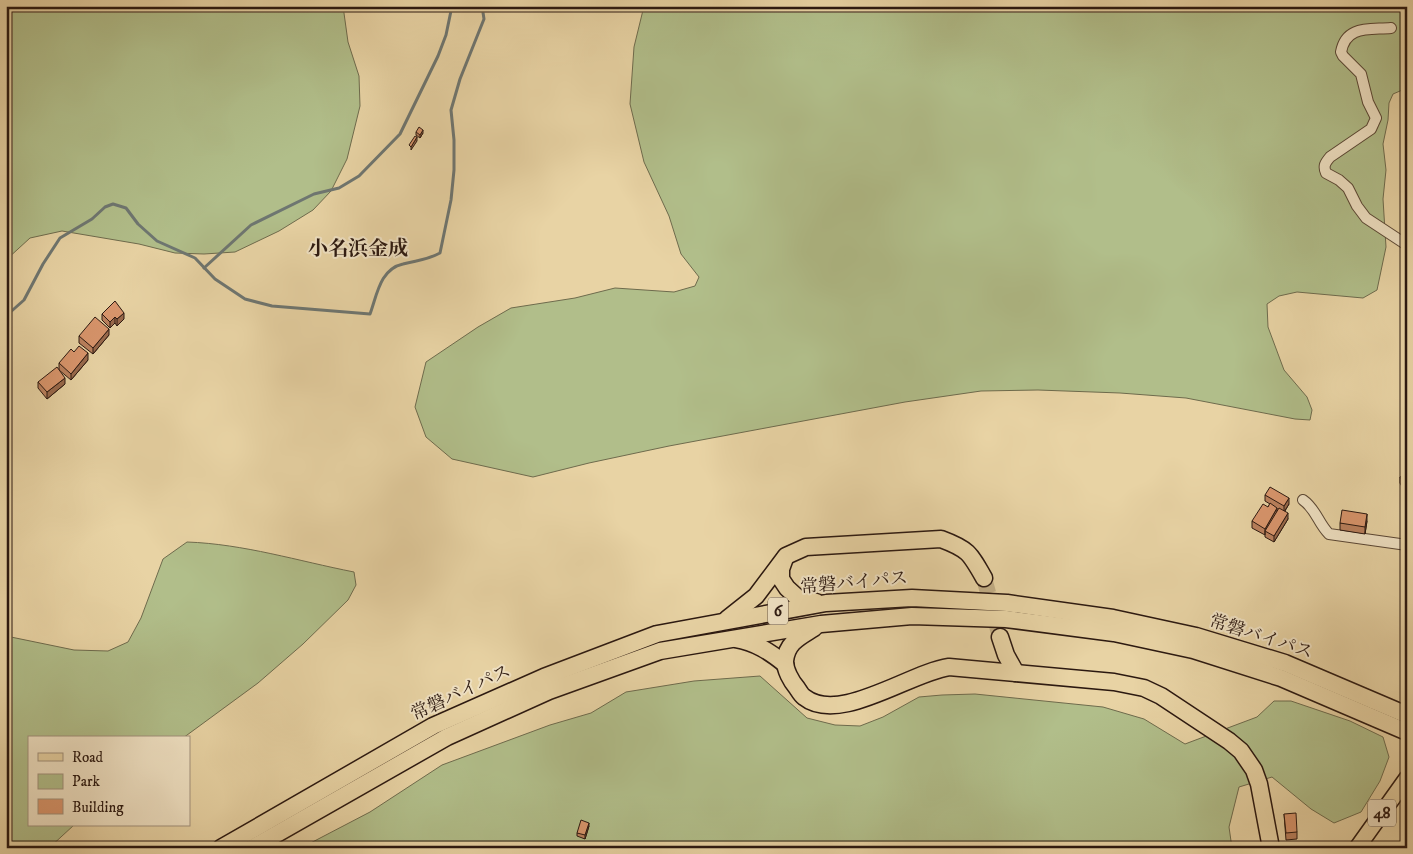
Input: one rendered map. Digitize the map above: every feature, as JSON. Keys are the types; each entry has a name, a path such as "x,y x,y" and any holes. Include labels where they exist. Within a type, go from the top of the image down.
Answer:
{"highway":[{"path":"725,621 756,596 786,556 806,547 940,538 961,547 971,555 984,578"},
{"path":"786,556 781,579 787,588 799,599 826,603"},
{"name":"常磐バイパス","path":"221,848 441,722 544,676 658,634 826,603 912,598 1007,603 1113,618 1196,636 1285,663 1369,708 1407,732"},
{"name":"常磐バイパス","path":"252,848 447,737 549,691 660,651 821,624 912,616 997,619 1114,633 1193,650 1369,708 1407,715"},
{"path":"785,664 787,650 796,639 821,624"},
{"path":"1000,637 1006,655 1016,672"},
{"path":"729,638 745,640 773,654 785,664 792,682 804,698 821,705 834,706 854,702 936,669 949,667 1114,682 1144,688 1161,696 1242,751 1254,770 1259,784 1271,848"}],"main road":[{"name":"48","path":"1357,848 1407,778"}],"street":[{"path":"1392,28 1359,30 1350,34 1345,39 1341,52 1361,74 1368,102 1376,118 1371,129 1330,157 1325,162 1324,168 1326,173 1339,180 1348,188 1357,206 1366,218 1407,245"},
{"path":"1303,500 1312,506 1322,526 1329,534 1407,545"}],"green space":[{"path":"6,6 343,6 348,42 359,76 360,106 347,159 331,191 313,210 279,231 235,252 175,253 139,244 62,231 30,238 6,260"},
{"path":"644,6 1407,6 1407,88 1393,94 1389,103 1383,144 1386,170 1383,199 1386,247 1377,290 1363,298 1297,292 1279,296 1267,304 1268,327 1284,370 1307,397 1312,410 1310,420 1295,419 1186,398 1038,390 981,391 905,402 669,446 533,477 452,459 426,437 415,407 426,362 478,327 511,308 575,298 615,288 674,292 695,286 699,277 681,254 669,216 644,162 630,104 634,47"},
{"path":"187,542 208,543 250,549 354,572 356,585 348,600 303,644 258,683 186,736 28,736 28,826 73,826 49,848 6,848 6,636 74,650 108,651 128,642 141,618 163,559"},
{"path":"760,676 807,718 835,725 860,726 883,717 919,697 975,694 1103,707 1144,719 1185,744 1257,717 1274,701 1291,701 1350,721 1383,737 1389,757 1380,781 1361,812 1334,823 1311,809 1272,777 1239,787 1229,827 1232,848 301,848 370,812 442,765 550,725 591,713 626,692 694,681"}],"building":[{"path":"419,127 423,130 420,135 416,132"},
{"path":"415,136 417,137 411,147 409,145"},
{"path":"115,301 124,313 117,319 115,317 110,322 102,314"},
{"path":"95,317 109,329 93,348 79,336"},
{"path":"79,346 88,353 71,374 59,363 71,349 74,352"},
{"path":"57,367 65,378 47,392 38,382"},
{"path":"1407,473 1407,489 1400,477"},
{"path":"1270,487 1289,498 1284,506 1265,495"},
{"path":"1270,503 1277,508 1265,529 1252,521 1263,504 1268,507"},
{"path":"1279,508 1288,513 1274,536 1265,531"},
{"path":"1342,510 1367,514 1365,527 1340,523"},
{"path":"1296,813 1297,832 1286,833 1284,814"},
{"path":"581,820 589,823 585,835 577,833"}],"waterway":[{"path":"204,268 251,225 314,194 339,188 359,176 400,134 438,56 446,35 452,6"},
{"path":"6,316 24,300 43,264 60,238 92,219 105,207 113,204 126,208 138,224 157,241 195,258 215,279 245,299 272,306 370,314 377,291 389,271 403,264 426,259 440,253 451,200 454,170 451,110 460,79 484,19 482,6"}],"tunnel":[{"path":"984,578 1000,637"}],"district":[{"name":"小名浜金成","path":"358,249"}]}
